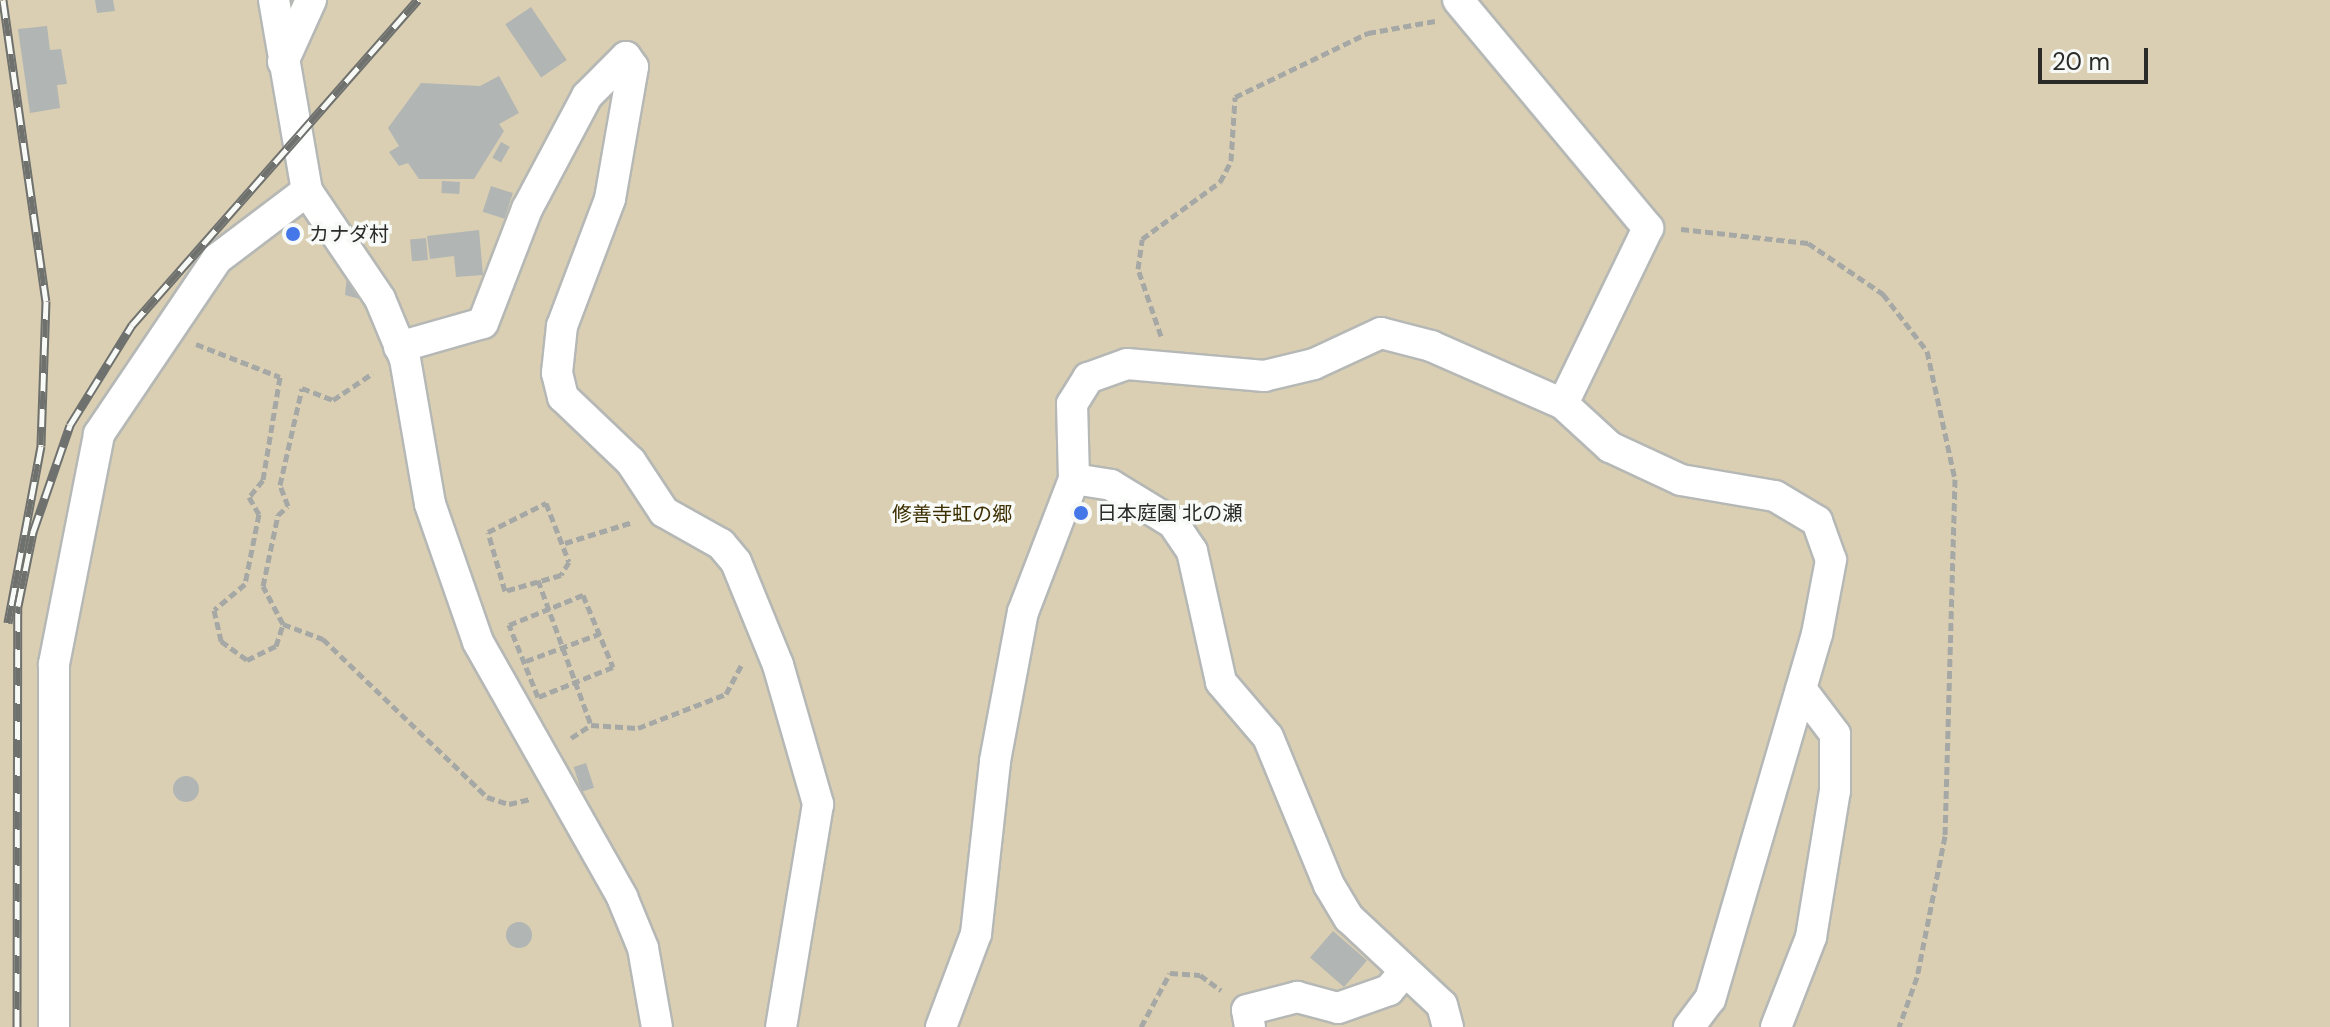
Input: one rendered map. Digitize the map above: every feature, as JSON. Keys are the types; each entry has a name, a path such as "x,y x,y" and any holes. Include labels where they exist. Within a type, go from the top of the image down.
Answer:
{"street":[{"path":"274,0 307,191 380,299 399,347 430,504 491,674 622,897 643,948 657,1027"},
{"path":"283,62 311,0"},
{"path":"1464,8 1648,228 1563,404"},
{"path":"399,347 483,323 527,209 580,110 626,57 633,67 610,199 562,326 557,373 563,397 631,462 664,512 721,544 736,562 759,623 818,804 781,1027"},
{"path":"54,1027 54,664 99,434 217,259 307,191"},
{"path":"941,1027 976,934 995,761 1023,612 1074,479 1072,404 1088,378 1127,364 1264,376 1314,364 1381,333 1431,346 1563,404 1610,447 1681,480 1775,496 1817,521 1831,560 1801,689 1710,999 1689,1027"},
{"path":"1074,479 1111,485 1173,523 1192,551 1221,682 1268,737 1349,918 1442,1005 1448,1027"},
{"path":"1776,1027 1811,937 1835,791 1835,734 1801,689"},
{"path":"1248,1018 1297,997 1338,1008 1389,990 1405,971"}],"path":[{"path":"1178,369 1138,269 1142,239 1220,182 1231,161 1235,97 1368,33 1464,8"},
{"path":"1648,228 1745,230 1808,243 1883,294 1927,351 1955,479 1945,836 1917,977 1899,1027"},
{"path":"171,327 218,358 280,377 263,480 249,497 259,514 245,584 219,602 214,628 247,660 276,646 283,624"},
{"path":"399,347 356,389 333,400 302,388 280,485 288,506 278,515 263,586 283,624 323,639 487,797 509,804 548,775 565,752 574,731 591,725 638,728 726,694 759,623"},
{"path":"546,503 565,543 569,562 561,575 505,591 488,532 546,503"},
{"path":"565,543 664,512"},
{"path":"538,580 591,725"},
{"path":"583,595 599,634 613,667 538,697 509,625 583,595"},
{"path":"491,674 599,634"},
{"path":"1141,1027 1160,981 1181,971 1200,975 1248,1018"}],"green space":[{"name":"修善寺虹の郷","path":"0,0 2330,0 2330,1027 0,1027"}],"building":[{"path":"95,0 113,0 115,11 97,13"},
{"path":"531,7 567,60 541,77 505,24"},
{"path":"47,26 50,50 61,49 67,84 57,85 60,108 30,113 18,29"},
{"path":"499,76 519,113 499,124 504,131 474,179 419,179 408,163 399,166 389,152 399,146 388,128 421,83 480,86"},
{"path":"501,142 510,147 501,163 492,158"},
{"path":"442,181 460,182 459,194 441,193"},
{"path":"491,186 513,193 505,219 483,212"},
{"path":"479,230 483,275 456,277 454,256 430,259 427,236"},
{"path":"426,238 428,260 412,261 410,239"},
{"path":"347,276 365,289 360,299 345,295"},
{"path":"586,763 594,788 582,792 574,767"},
{"path":"186,776 195,780 199,789 195,798 186,802 177,798 173,789 177,780"},
{"path":"519,922 528,926 532,935 528,944 519,948 510,944 506,935 510,926"},
{"path":"1333,931 1367,961 1344,987 1310,957"}],"railway":[{"path":"3,0 46,301 41,446 8,623"},
{"path":"17,1027 18,606 33,532 70,425 132,325 418,0"}],"place":[{"name":"カナダ村","path":"293,234"},
{"name":"日本庭園 北の瀬","path":"1081,513"}]}
